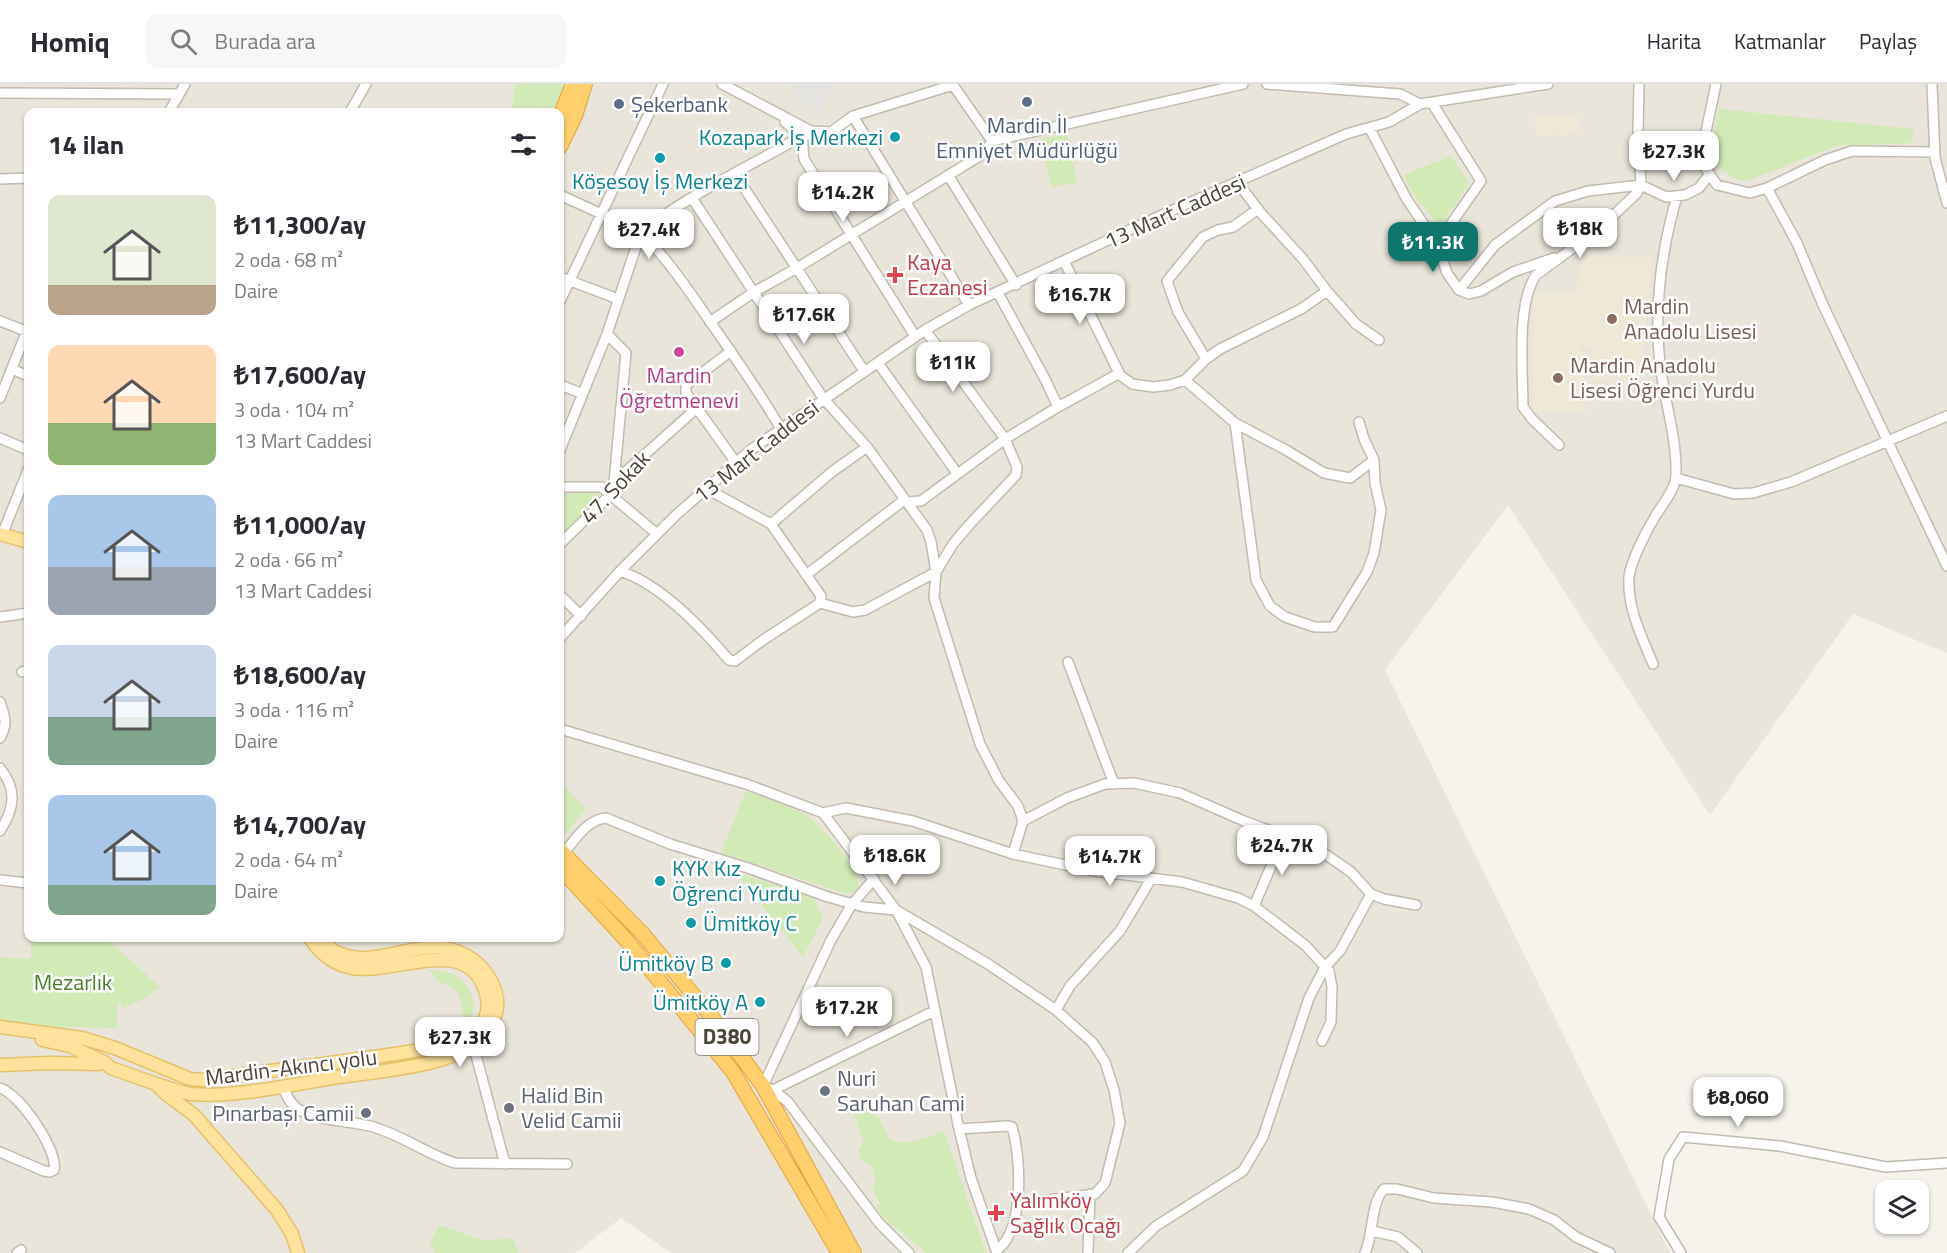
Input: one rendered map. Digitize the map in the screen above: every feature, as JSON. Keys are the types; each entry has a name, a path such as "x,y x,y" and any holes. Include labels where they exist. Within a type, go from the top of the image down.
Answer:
{"highway":[{"path":"563,108 573,84"},
{"path":"564,139 575,116 585,84"},
{"name":"D380","path":"564,855 642,933 768,1088 854,1253"},
{"name":"D380","path":"564,872 628,942 733,1072 839,1253"}],"main road":[{"path":"1,535 24,541"},
{"name":"Mardin-Akıncı yolu","path":"0,1027 82,1038 115,1048 183,1076 203,1080 433,1047 453,1042 473,1033 486,1018 488,1001 483,985 474,971 462,963 444,959 371,970 351,968 341,966 322,954 313,942"},
{"name":"Mardin-Akıncı yolu","path":"0,1034 70,1046 104,1062 111,1068 190,1094 226,1093 282,1086 441,1060 473,1044 485,1035 495,1021 498,1005 495,991 487,974 476,961 459,951 442,946 416,948 381,957 354,957 333,950 326,942"},
{"path":"0,1065 97,1064 104,1062 106,1050 115,1048"},
{"path":"156,1084 165,1094 194,1115 232,1157 283,1219 292,1234 298,1253"}],"street":[{"path":"110,84 115,93"},
{"path":"171,108 185,84"},
{"path":"352,108 366,84"},
{"path":"618,299 564,279 601,214 663,84"},
{"path":"722,84 811,131 831,132 853,116 952,85 992,141"},
{"path":"710,322 754,292 982,154 992,141 1243,84"},
{"path":"1267,84 1400,94 1420,104"},
{"path":"1399,84 1400,94"},
{"name":"13 Mart Caddesi","path":"564,634 620,571 657,534 752,449 915,336 969,305 1274,165 1346,135 1389,122 1420,104 1517,87 1548,84"},
{"path":"1559,445 1523,407 1523,316 1529,286 1536,275 1599,230 1636,194 1641,185 1638,132 1639,84"},
{"path":"1716,84 1700,160 1708,175 1718,185 1733,190 1750,193 1767,188 1825,160 1852,152 1935,152"},
{"path":"1932,84 1935,152 1947,203"},
{"path":"0,93 179,94"},
{"path":"1432,103 1481,181 1437,244"},
{"path":"772,111 802,136 804,159 915,336"},
{"path":"853,116 969,305"},
{"path":"1370,129 1406,198 1437,244 1447,273 1459,290 1469,294 1481,291 1513,272 1562,255"},
{"path":"564,439 607,334 640,232 672,210 802,136 823,131"},
{"path":"735,174 864,371"},
{"path":"948,175 1016,285"},
{"path":"1459,290 1495,245 1555,201 1588,191 1641,185 1666,197 1685,195 1699,188 1708,175"},
{"path":"0,179 24,178"},
{"path":"1238,183 1356,324 1379,340"},
{"path":"1767,188 1797,243 1823,305 1947,566"},
{"path":"1653,664 1636,622 1630,594 1629,575 1645,534 1676,478 1676,454 1661,369 1658,298 1669,223 1677,196"},
{"path":"564,197 640,232 658,250 682,280 731,351 781,429"},
{"path":"693,198 823,398 867,447 927,530 936,572 934,598 980,744 999,781 1018,807 1023,821 1013,854"},
{"path":"1206,359 1178,312 1167,281 1203,237 1218,230 1233,227 1258,209"},
{"path":"1064,261 1120,375 1132,384 1153,387 1170,386 1185,380 1220,349 1301,309 1327,291"},
{"path":"998,293 1058,407"},
{"path":"0,321 24,330"},
{"path":"620,571 633,575 666,598 691,618 729,660 735,661 820,603 853,612 865,610 936,572 953,544 969,524 1016,476 1017,467 1005,440 925,330"},
{"path":"607,334 626,353 614,482"},
{"path":"0,399 24,340"},
{"path":"731,351 686,385 686,393 737,464"},
{"path":"878,363 957,473"},
{"path":"12,369 24,374"},
{"path":"806,575 906,501 921,501 1005,440 1058,407 1116,375 1120,375"},
{"path":"1185,380 1235,423 1324,473 1350,478 1374,460"},
{"path":"564,387 581,393"},
{"name":"47. Sokak","path":"564,540 611,494 614,482 698,407"},
{"path":"1676,478 1734,494 1753,494 1791,483 1947,416"},
{"path":"1235,423 1256,580 1270,606 1285,616 1315,627 1333,627 1367,572 1374,553 1381,510 1375,483 1374,460 1359,422"},
{"path":"0,438 24,448"},
{"path":"771,524 833,471 867,447"},
{"path":"1,535 24,480"},
{"path":"564,487 601,487 657,534"},
{"path":"707,489 771,524 821,596 820,603"},
{"path":"564,599 581,616"},
{"path":"0,617 24,614"},
{"path":"1068,662 1114,784"},
{"path":"0,702 6,728 0,738"},
{"path":"564,730 746,784 823,813 896,910 926,967 959,1129 971,1178 997,1251 1011,1229 1020,1188 1017,1141 1012,1127 1007,1125 959,1129"},
{"path":"0,768 6,775 14,802 0,831"},
{"path":"1023,821 1067,798 1105,784 1134,783 1180,794 1284,836 1325,854 1351,873 1371,894 1416,905"},
{"path":"823,813 846,808 913,821 1013,854 1094,871 1182,882 1238,898 1254,906 1305,945 1329,971 1332,987 1331,1022 1322,1041"},
{"path":"564,849 590,822 606,818 670,844 748,868 828,897 852,904 896,910 988,964 1056,1010 1093,1043 1105,1062 1114,1090 1120,1123 1105,1183 1095,1194 1017,1204"},
{"path":"1254,906 1284,836"},
{"path":"768,1088 831,940 852,904 874,879"},
{"path":"1056,1010 1070,986 1120,931 1151,879"},
{"path":"0,880 24,883"},
{"path":"1128,1253 1156,1227 1243,1171 1263,1137 1309,998 1325,967 1340,951 1371,894"},
{"path":"768,1088 934,1011"},
{"path":"473,1044 505,1164"},
{"path":"282,1086 287,1097 297,1109 314,1115 371,1126 411,1141 442,1159 455,1163 567,1164"},
{"path":"0,1088 9,1092 22,1104 48,1147 56,1166 50,1172 44,1171 0,1152"},
{"path":"768,1088 788,1102 879,1223 909,1253"},
{"path":"1681,1253 1659,1217 1669,1159 1683,1137 1780,1146 1886,1167 1947,1162"},
{"path":"1365,1253 1372,1231 1377,1197 1384,1189 1397,1189 1434,1198 1492,1202 1529,1209 1554,1220 1576,1237 1610,1253"},
{"path":"1088,1253 1090,1194"},
{"path":"1372,1231 1398,1237 1417,1253"}],"shaded area":[{"path":"0,84 1947,84 1947,653 1853,614 1710,815 1508,505 1385,670 1670,1253 671,1253 621,1218 575,1253 0,1253"},
{"path":"795,84 833,84 820,113 789,99"},
{"path":"1554,114 1557,134 1538,137 1534,118"},
{"path":"1577,114 1580,132 1558,137 1555,117"},
{"path":"1582,257 1653,257 1638,384 1594,381 1593,349 1581,345 1587,411 1532,411 1534,294 1576,294"}],"green space":[{"path":"515,84 565,84 556,108 512,108"},
{"path":"1719,109 1913,129 1912,143 1836,146 1747,181 1733,178 1708,156"},
{"path":"1067,134 1077,182 1051,187 1041,139"},
{"path":"1452,156 1469,184 1440,226 1414,196 1403,175"},
{"path":"600,492 600,495 564,535 564,494"},
{"path":"564,786 586,809 566,834 564,831"},
{"path":"746,791 795,809 814,822 830,838 851,867 859,886 855,891 847,894 721,853"},
{"path":"735,872 813,897 823,918 803,957"},
{"name":"Mezarlık","path":"31,942 110,942 160,987 124,1008 118,1002 117,1028 60,1027 0,1020 0,957 31,959"},
{"path":"429,970 453,974 464,983 474,1003 472,1016 467,1021 462,1017 462,1004 453,987 440,983"},
{"path":"850,1103 860,1109 866,1107 878,1117 890,1140 911,1142 944,1131 986,1253 926,1253 885,1219 876,1206 880,1204 872,1187 876,1183 871,1165 861,1160 859,1150 864,1142"},
{"path":"439,1225 484,1241 512,1238 519,1253 435,1253 430,1243"}],"place":[{"name":"Mardin İl Emniyet Müdürlüğü","path":"1027,102"},
{"name":"Şekerbank","path":"619,104"},
{"name":"Kozapark İş Merkezi","path":"895,137"},
{"name":"Köşesoy İş Merkezi","path":"660,158"},
{"name":"Kaya Eczanesi","path":"895,275"},
{"name":"Mardin Anadolu Lisesi","path":"1612,319"},
{"name":"Mardin Öğretmenevi","path":"679,352"},
{"name":"Mardin Anadolu Lisesi Öğrenci Yurdu","path":"1558,378"},
{"name":"KYK Kız Öğrenci Yurdu","path":"660,881"},
{"name":"Ümitköy C","path":"691,923"},
{"name":"Ümitköy B","path":"726,963"},
{"name":"Ümitköy A","path":"760,1002"},
{"name":"Nuri Saruhan Cami","path":"825,1091"},
{"name":"Halid Bin Velid Camii","path":"509,1108"},
{"name":"Pınarbaşı Camii","path":"366,1113"},
{"name":"Yalımköy Sağlık Ocağı","path":"996,1213"}]}
